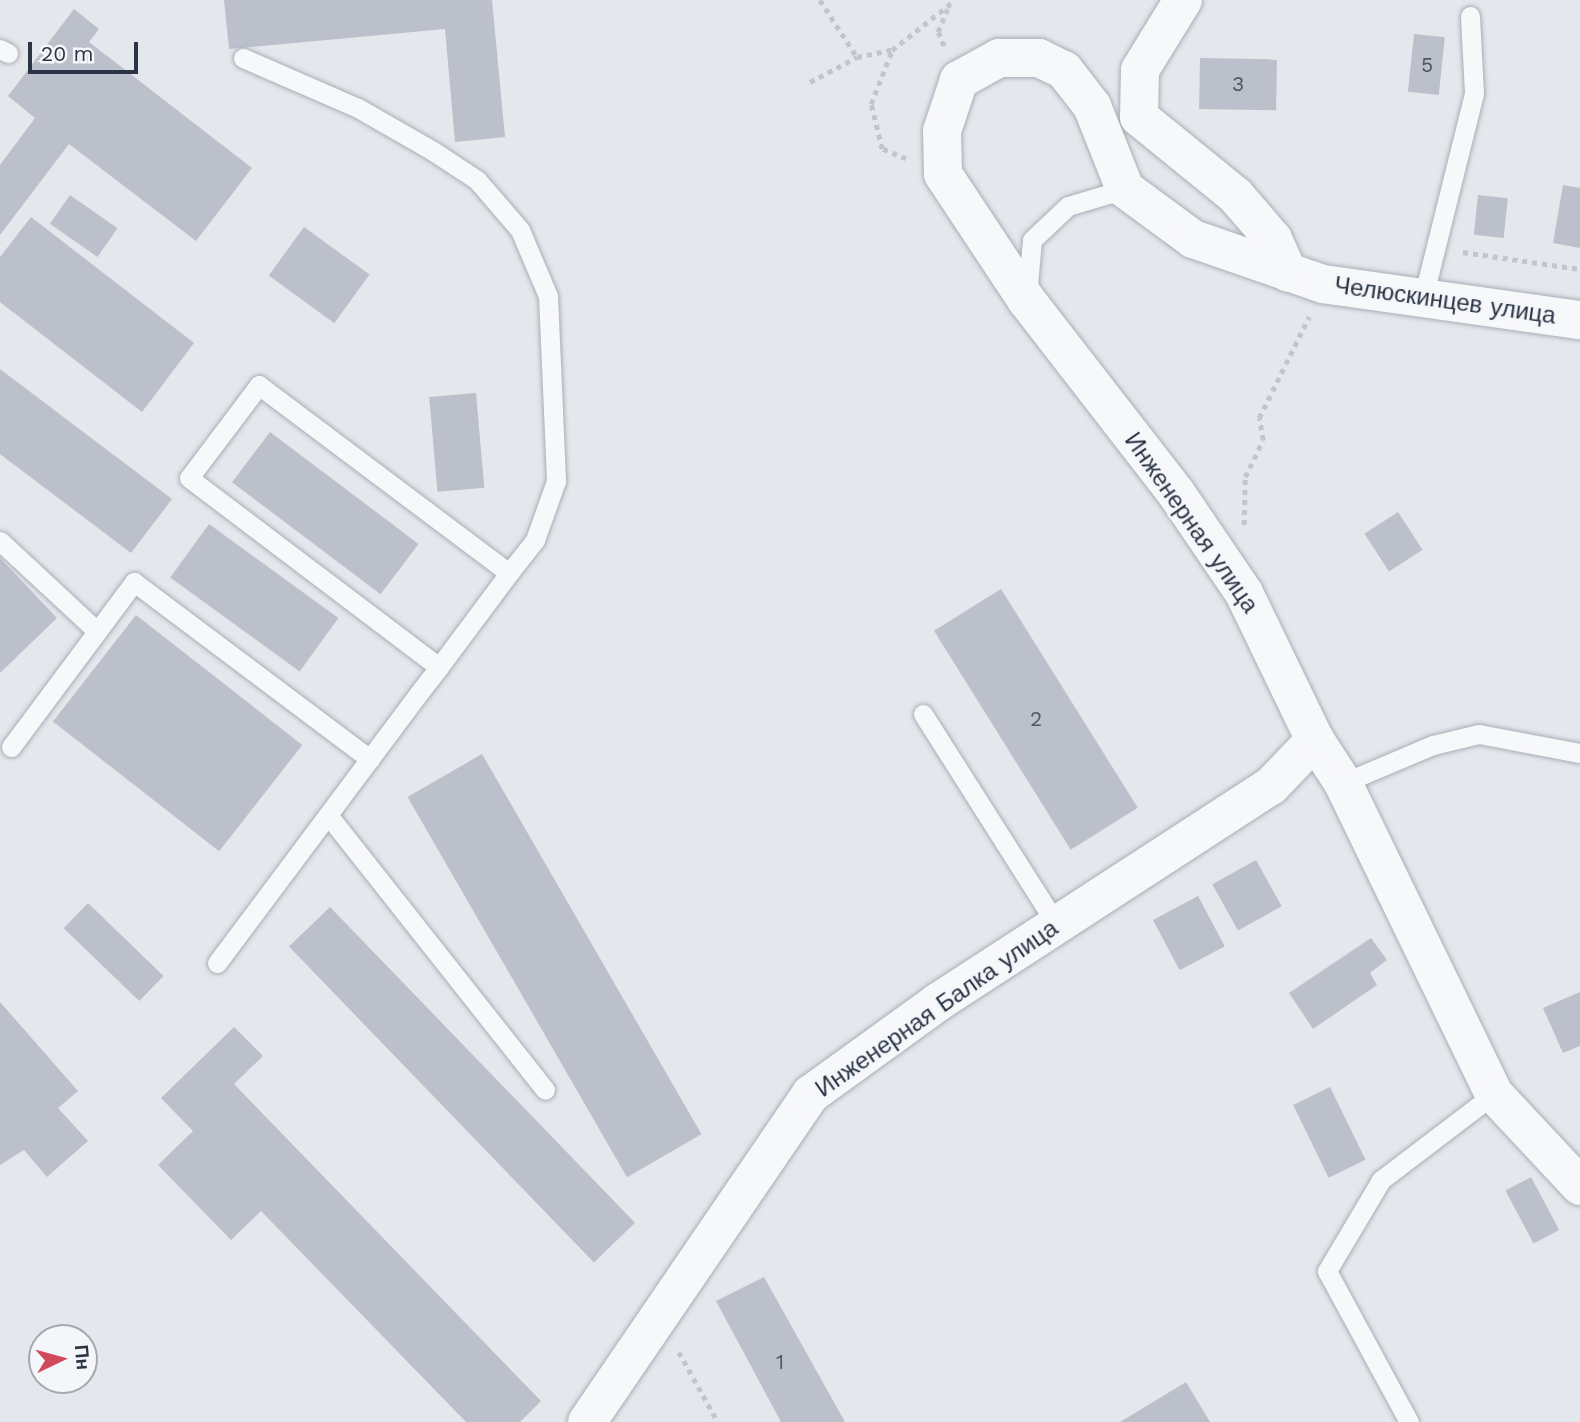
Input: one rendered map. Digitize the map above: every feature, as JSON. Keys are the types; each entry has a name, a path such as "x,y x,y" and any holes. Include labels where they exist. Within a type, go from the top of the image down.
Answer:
{"street":[{"path":"1183,0 1140,70 1139,117 1235,195 1306,279"},
{"path":"943,174 942,131 959,80 999,58 1039,58 1064,71 1092,106 1125,189"},
{"name":"Инженерная улица","path":"943,174 1027,301 1177,494 1244,593 1315,740 1343,783 1494,1094 1580,1186"},
{"name":"Челюскинцев улица","path":"1125,189 1193,239 1306,279 1422,302 1580,320"},
{"name":"Инженерная Балка улица","path":"592,1418 811,1094 1057,925 1271,786 1315,740"}],"lane":[{"path":"1422,302 1475,93 1470,16"},
{"path":"216,963 535,540 556,481 548,296 520,230 477,180 433,151 358,108 243,58"},
{"path":"1027,301 1032,240 1068,206 1125,189"},
{"path":"439,667 189,478 259,385 509,573"},
{"path":"0,541 97,631"},
{"path":"11,747 134,582 370,759"},
{"path":"923,714 1057,925"},
{"path":"1343,783 1433,745 1479,734 1580,754"},
{"path":"328,815 545,1090"},
{"path":"1399,1416 1327,1271 1381,1180 1494,1094"}],"path":[{"path":"820,0 857,57"},
{"path":"810,82 857,57 892,50 955,0"},
{"path":"892,50 871,104 882,149 943,174"},
{"path":"1435,248 1580,269"},
{"path":"1244,593 1245,477 1263,440 1259,418 1306,279"},
{"path":"659,1316 718,1422"}],"building":[{"path":"224,0 492,0 505,137 455,142 445,29 229,49"},
{"path":"74,9 99,29 89,42 252,168 196,241 69,144 0,235 0,165 35,118 8,96"},
{"path":"1414,34 1445,37 1439,95 1408,92"},
{"path":"1200,58 1277,59 1276,110 1199,109"},
{"path":"1563,185 1580,188 1580,248 1553,243"},
{"path":"70,195 118,228 97,257 50,224"},
{"path":"1478,195 1508,198 1504,238 1474,235"},
{"path":"31,217 194,343 142,412 0,302 0,257"},
{"path":"304,227 370,275 334,323 269,276"},
{"path":"0,369 172,499 131,553 0,454"},
{"path":"476,393 484,488 437,492 429,397"},
{"path":"270,432 419,544 381,594 232,482"},
{"path":"1398,512 1423,550 1389,572 1364,534"},
{"path":"209,524 338,618 300,671 170,577"},
{"path":"0,558 57,618 0,673"},
{"path":"1001,589 1138,808 1071,850 934,631"},
{"path":"136,615 302,745 219,851 53,721"},
{"path":"482,754 702,1134 627,1177 408,797"},
{"path":"1256,860 1282,906 1238,931 1212,884"},
{"path":"1198,896 1225,946 1180,970 1153,920"},
{"path":"88,903 164,976 139,1001 64,928"},
{"path":"330,907 635,1223 594,1262 289,947"},
{"path":"1371,938 1387,960 1370,973 1377,985 1313,1029 1289,993"},
{"path":"1580,992 1580,1046 1563,1053 1543,1008"},
{"path":"0,1002 78,1091 58,1108 88,1141 47,1177 24,1150 0,1165"},
{"path":"234,1027 263,1056 234,1084 541,1401 520,1422 466,1422 261,1211 231,1240 158,1165 193,1131 161,1098"},
{"path":"1330,1087 1366,1160 1329,1178 1293,1105"},
{"path":"1531,1177 1559,1230 1534,1244 1505,1191"},
{"path":"764,1277 845,1422 781,1422 716,1301"},
{"path":"1186,1382 1210,1422 1120,1422"}]}
